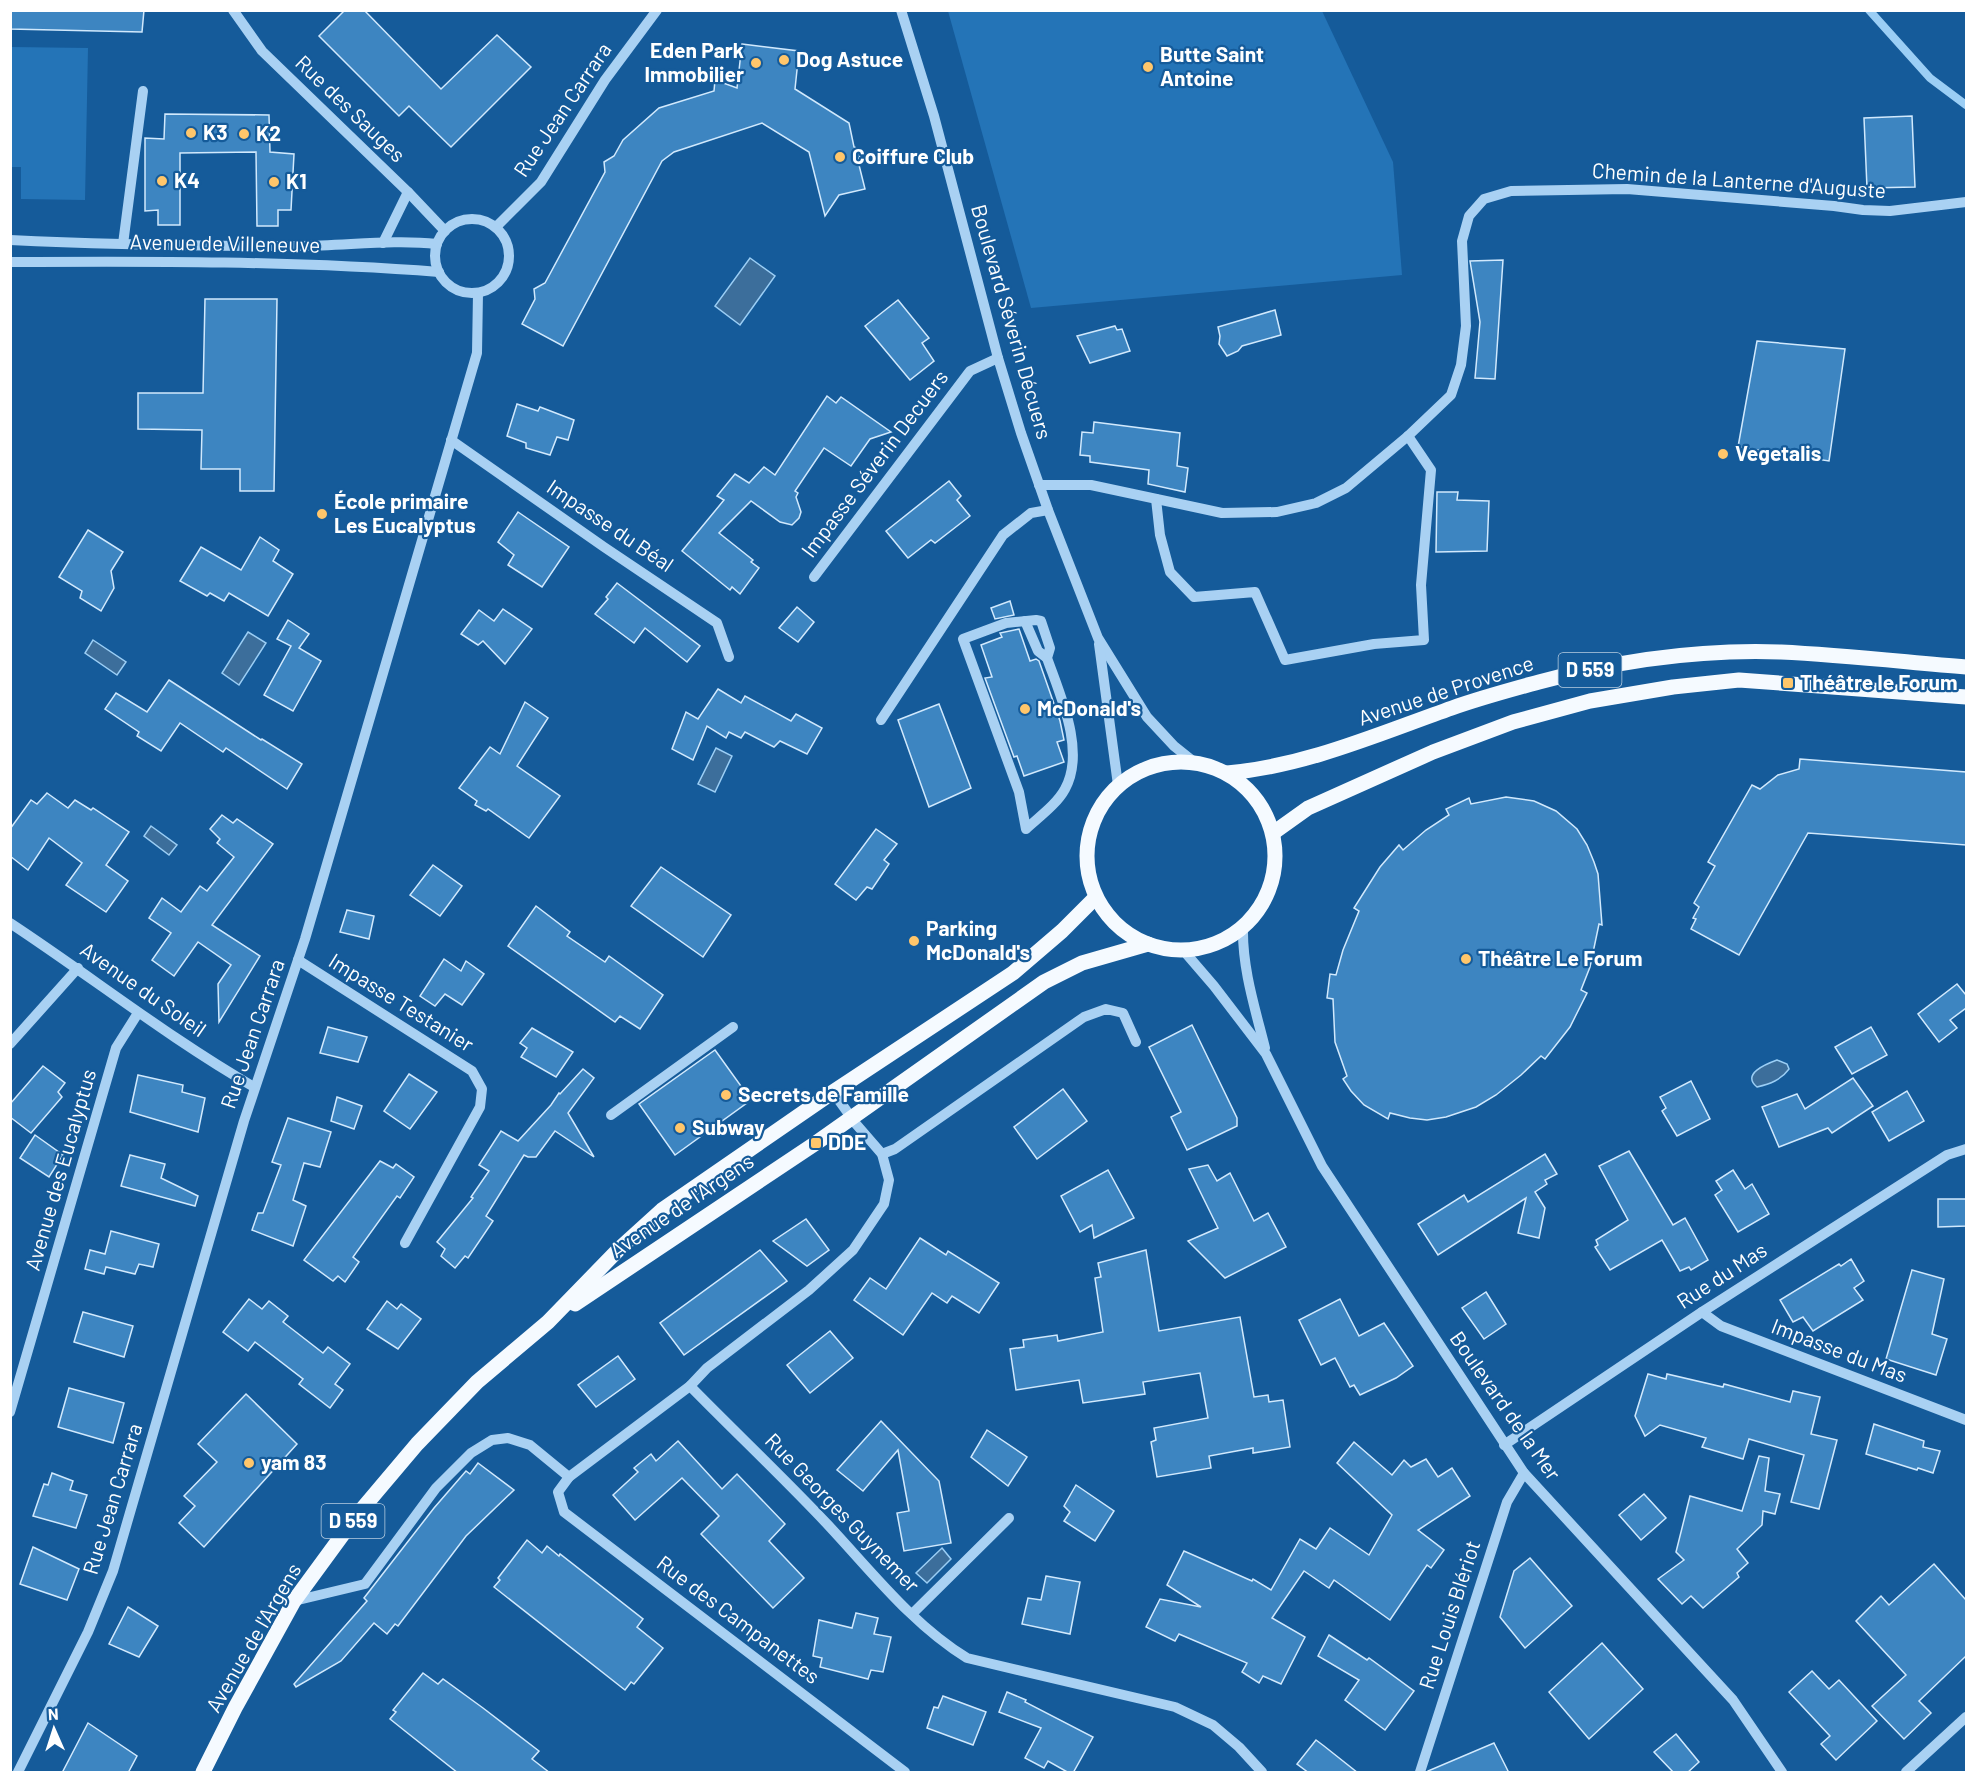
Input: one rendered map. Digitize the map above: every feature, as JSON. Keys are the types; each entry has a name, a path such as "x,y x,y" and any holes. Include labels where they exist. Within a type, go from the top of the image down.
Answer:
{"main road":[{"name":"Avenue de Provence","path":"1227,773 1287,764 1330,752 1456,706 1541,682 1625,662 1715,653 1780,652 1966,667"},
{"name":"D 559","path":"1273,833 1308,808 1433,752 1513,722 1590,701 1673,687 1739,681 1966,697"},
{"path":"1167,762 1194,762 1227,773 1248,789 1263,809 1273,833 1274,874 1257,912 1243,927 1225,939 1205,947 1183,950 1165,949 1148,944 1117,926 1096,897 1086,850 1091,826 1102,804 1118,785 1141,770 1167,762"},
{"name":"Avenue de l'Argens","path":"203,1773 235,1708 294,1601 357,1515 417,1444 477,1382 548,1322 619,1249 662,1210 833,1092 1013,973 1062,931 1096,897"},
{"name":"Avenue de l'Argens","path":"548,1322 816,1143 1044,982 1082,963 1148,944"}],"street":[{"name":"Rue des Sauges","path":"233,10 262,51 408,192 445,231"},
{"name":"Rue Jean Carrara","path":"496,227 541,182 605,80 657,10"},
{"name":"Boulevard Séverin Décuers","path":"901,10 934,116 998,358 1048,510 1098,638 1147,717 1174,746 1194,762"},
{"path":"123,244 143,91"},
{"name":"Chemin de la Lanterne d'Auguste","path":"1039,485 1092,485 1222,513 1277,512 1316,503 1346,488 1408,435 1451,394 1461,365 1466,326 1462,241 1470,216 1484,199 1511,191 1627,189 1863,210 1890,211 1966,202"},
{"path":"383,243 408,192"},
{"path":"471,219 484,221 496,227 505,237 509,250 509,263 504,276 493,287 478,293 462,292 448,285 439,272 435,258 437,244 445,231 456,223 471,219"},
{"name":"Avenue de Villeneuve","path":"10,240 303,246 413,241 437,244"},
{"name":"Avenue de Villeneuve","path":"10,262 303,264 439,272"},
{"name":"Rue Jean Carrara","path":"18,1773 88,1632 113,1571 255,1087 298,960 434,492 477,353 478,293"},
{"name":"Impasse Séverin Decuers","path":"814,577 970,371 998,358"},
{"path":"1156,499 1160,535 1170,572 1194,597 1255,592 1285,660 1374,644 1424,640 1421,585 1431,470 1408,435"},
{"name":"Impasse du Béal","path":"451,440 717,623 729,657"},
{"path":"881,720 1003,535 1031,513 1048,510"},
{"path":"1041,621 1050,648 1047,658 1073,743 1073,762 1065,790 1026,829 1019,792 963,639 1006,623 1041,621"},
{"name":"Boulevard Séverin Décuers","path":"1098,638 1118,785"},
{"name":"Avenue du Soleil","path":"10,923 78,968 138,1012 255,1087"},
{"name":"Boulevard de la Mer","path":"1243,927 1245,967 1266,1054"},
{"name":"Boulevard de la Mer","path":"1183,950 1266,1054 1322,1166 1524,1473 1733,1700 1782,1773"},
{"name":"Impasse Testanier","path":"298,960 472,1071 483,1089 480,1107 405,1243"},
{"path":"10,1044 78,968"},
{"path":"882,1154 895,1149 1084,1017 1106,1009 1123,1012 1136,1041"},
{"name":"Avenue des Eucalyptus","path":"10,1412 116,1048 138,1012"},
{"path":"611,1115 733,1027"},
{"path":"294,1601 366,1584 436,1488 471,1453 492,1440 508,1438 530,1445 569,1477 690,1386 707,1368 809,1290 853,1250 884,1204 889,1180 882,1154 833,1092"},
{"name":"Rue du Mas","path":"1504,1444 1701,1312 1947,1155 1966,1149"},
{"name":"Impasse du Mas","path":"1701,1312 1721,1326 1966,1420"},
{"name":"Rue Georges Guynemer","path":"690,1386 942,1643 967,1658 1175,1707 1213,1725 1239,1747 1262,1773"},
{"name":"Rue Louis Blériot","path":"1420,1773 1507,1502 1524,1473"},
{"name":"Rue des Campanettes","path":"569,1477 558,1492 564,1512 905,1773"},
{"path":"912,1614 1009,1518"},
{"path":"1906,1773 1966,1717"}],"shaded area":[{"path":"948,11 1322,11 1393,162 1402,275 1031,308"},
{"path":"11,47 88,48 85,200 21,199 21,167 11,167"},
{"path":"750,258 775,276 740,325 715,306"},
{"path":"248,632 266,643 239,685 222,673"},
{"path":"93,640 126,662 117,675 85,653"},
{"path":"716,748 732,756 715,792 698,784"},
{"path":"151,826 177,845 169,855 144,836"},
{"path":"1777,1060 1787,1064 1789,1069 1775,1081 1757,1087 1753,1082 1753,1074"},
{"path":"942,1548 951,1559 927,1583 916,1573"}],"building":[{"path":"10,10 144,10 142,32 10,29"},
{"path":"345,10 364,10 441,89 497,35 531,67 451,147 409,106 399,116 319,36"},
{"path":"742,44 799,51 795,89 849,123 854,147 862,150 858,161 865,189 839,195 825,216 809,152 762,123 674,152 662,161 563,346 522,324 535,299 534,289 545,283 605,172 604,162 614,156 623,140 659,108 714,91 715,80 737,88"},
{"path":"165,114 269,115 270,152 294,154 291,210 278,210 278,226 257,226 256,152 180,153 180,225 158,225 158,210 145,211 145,138 164,139"},
{"path":"1912,116 1915,187 1867,188 1864,118"},
{"path":"1503,260 1495,379 1475,378 1480,322 1470,261"},
{"path":"205,299 277,299 274,491 240,491 240,469 201,469 202,430 138,429 138,393 203,393"},
{"path":"898,300 929,338 922,343 934,361 910,380 865,326"},
{"path":"1275,310 1281,335 1242,346 1238,351 1227,356 1219,344 1218,327"},
{"path":"1115,326 1117,330 1122,329 1130,351 1090,363 1077,336"},
{"path":"1757,341 1845,349 1829,461 1738,447"},
{"path":"827,396 836,403 841,397 891,432 870,439 851,466 824,448 795,491 798,493 796,497 801,512 792,525 780,522 751,501 719,533 753,560 751,562 759,568 740,594 732,587 730,590 682,551 724,500 717,496 735,474 749,483 764,467 775,475"},
{"path":"517,404 538,411 540,407 574,420 568,440 557,437 550,455 526,448 526,443 507,436"},
{"path":"1094,422 1180,433 1177,466 1188,468 1185,492 1148,484 1149,470 1090,462 1090,456 1080,455 1082,432 1093,433"},
{"path":"949,481 961,496 957,500 970,516 935,543 931,540 908,558 886,531"},
{"path":"1437,492 1458,492 1457,500 1489,501 1487,551 1436,552"},
{"path":"518,512 569,547 542,587 508,565 514,555 498,542"},
{"path":"88,530 123,552 111,571 114,588 101,611 80,598 82,591 59,577"},
{"path":"260,537 279,550 273,561 293,574 268,616 229,593 224,601 210,593 207,596 180,581 201,547 241,570"},
{"path":"617,583 700,646 687,662 645,628 634,643 595,614 608,599 606,597"},
{"path":"1010,601 1014,615 995,619 991,608"},
{"path":"797,607 814,622 798,642 779,628"},
{"path":"503,609 532,629 505,664 483,641 478,645 461,634 479,610 494,621"},
{"path":"288,620 309,634 299,648 321,661 293,711 264,695 291,646 277,639"},
{"name":"McDonald's","path":"1019,629 1030,661 1036,659 1039,661 1060,721 1064,740 1057,742 1064,762 1024,776 1017,756 1014,757 985,678 992,677 981,645 1002,637 1000,633"},
{"path":"169,680 302,764 287,789 226,748 223,752 180,723 161,751 137,736 139,732 105,709 116,693 147,712"},
{"path":"718,689 741,703 745,696 791,721 796,714 822,728 807,754 780,741 774,747 745,732 741,738 729,732 726,738 707,726 693,760 672,749 686,712 698,719"},
{"path":"525,702 548,718 517,766 560,796 529,838 488,809 486,811 475,805 477,801 459,788 490,747 500,754"},
{"path":"939,704 971,788 929,807 898,720"},
{"path":"1800,759 1966,772 1966,845 1808,833 1739,955 1691,929 1696,919 1693,918 1699,907 1694,903 1715,866 1708,862 1752,785 1760,789 1778,775 1799,769"},
{"path":"47,793 68,808 75,800 91,810 93,808 129,832 106,865 128,881 106,912 66,885 82,863 49,838 28,870 10,856 10,829 31,800 37,804"},
{"name":"Théâtre Le Forum","path":"1506,797 1534,801 1556,811 1577,829 1587,845 1598,874 1602,925 1599,924 1590,967 1581,990 1587,993 1570,1027 1545,1059 1541,1056 1496,1095 1476,1107 1446,1117 1427,1120 1390,1113 1388,1119 1364,1105 1343,1079 1347,1076 1335,1042 1333,999 1327,998 1330,974 1336,975 1343,950 1359,911 1354,908 1380,867 1399,845 1403,850 1426,830 1449,815 1446,809 1469,798 1471,804"},
{"path":"222,815 233,823 237,819 273,844 212,925 260,956 219,1022 218,984 231,965 198,942 174,976 152,960 171,933 149,918 162,898 181,912 200,886 207,891 234,857 217,843 220,839 210,829"},
{"path":"876,829 897,844 884,860 889,864 872,889 867,887 856,900 835,884"},
{"path":"433,865 462,886 440,916 410,895"},
{"path":"661,867 731,915 703,957 631,906"},
{"path":"536,906 570,932 567,936 605,962 609,956 663,995 640,1029 620,1016 615,1022 508,946"},
{"path":"347,910 374,916 369,939 340,932"},
{"path":"444,959 461,971 466,961 484,974 462,1005 445,994 435,1006 420,996"},
{"path":"1957,984 1966,995 1966,1008 1950,1020 1957,1028 1939,1042 1918,1014"},
{"path":"1192,1025 1237,1118 1237,1126 1187,1150 1171,1117 1181,1112 1149,1047"},
{"path":"328,1027 367,1037 358,1062 320,1053"},
{"path":"1871,1027 1887,1055 1852,1074 1835,1047"},
{"path":"532,1028 573,1052 556,1077 521,1057 527,1048 520,1043"},
{"path":"715,1050 751,1100 675,1155 639,1104"},
{"path":"43,1066 65,1083 58,1092 62,1097 31,1133 10,1117 10,1104"},
{"path":"583,1069 594,1078 568,1113 594,1157 555,1131 536,1157 524,1155 486,1216 493,1221 468,1258 465,1256 455,1268 441,1256 445,1249 437,1242 473,1198 471,1197 489,1171 479,1165 501,1131 518,1141"},
{"path":"409,1074 437,1092 410,1129 384,1111"},
{"path":"138,1075 183,1085 182,1092 205,1098 198,1132 130,1112"},
{"path":"1853,1078 1873,1106 1832,1133 1828,1128 1779,1147 1762,1107 1797,1094 1805,1109"},
{"path":"1691,1081 1710,1119 1677,1136 1662,1111 1666,1108 1660,1097"},
{"path":"1063,1089 1087,1121 1037,1159 1014,1127"},
{"path":"1907,1091 1924,1121 1889,1141 1872,1112"},
{"path":"337,1097 362,1106 354,1129 331,1121"},
{"path":"288,1118 331,1132 320,1167 304,1163 293,1200 306,1206 293,1246 252,1230 258,1213 263,1213 281,1165 272,1162"},
{"path":"35,1135 63,1155 49,1177 20,1158"},
{"path":"1629,1151 1673,1225 1685,1218 1708,1260 1691,1270 1689,1267 1680,1271 1662,1240 1610,1270 1595,1247 1598,1245 1596,1240 1628,1220 1599,1166"},
{"path":"1545,1154 1557,1174 1545,1180 1547,1184 1535,1192 1545,1208 1539,1238 1518,1233 1526,1198 1438,1255 1418,1224 1464,1195 1468,1202"},
{"path":"130,1155 165,1164 161,1178 198,1196 195,1206 121,1186"},
{"path":"380,1161 393,1168 396,1164 414,1177 400,1198 397,1196 353,1257 359,1262 345,1282 338,1276 333,1281 304,1260"},
{"path":"1208,1165 1217,1181 1230,1173 1254,1221 1268,1213 1286,1247 1225,1278 1188,1241 1218,1228 1189,1169"},
{"path":"1108,1170 1134,1218 1094,1238 1092,1225 1080,1232 1061,1196"},
{"path":"1733,1170 1745,1189 1752,1184 1769,1214 1738,1232 1715,1195 1722,1190 1716,1181"},
{"path":"1938,1199 1966,1199 1966,1226 1938,1227"},
{"path":"806,1219 829,1250 807,1266 773,1241"},
{"path":"111,1231 159,1244 153,1267 139,1264 135,1274 106,1267 104,1274 85,1269 90,1250 105,1254"},
{"path":"920,1238 946,1255 948,1251 999,1283 979,1313 952,1296 947,1303 932,1293 903,1335 854,1300 870,1278 886,1289"},
{"path":"760,1250 787,1281 684,1355 660,1323"},
{"path":"1146,1250 1159,1331 1240,1317 1254,1397 1268,1395 1269,1402 1283,1400 1290,1447 1253,1453 1253,1448 1209,1456 1211,1468 1157,1477 1151,1442 1156,1440 1154,1428 1208,1418 1200,1373 1143,1382 1145,1394 1083,1403 1079,1380 1016,1390 1010,1349 1024,1347 1023,1340 1057,1335 1058,1341 1103,1332 1095,1278 1101,1277 1098,1263"},
{"path":"1851,1259 1864,1281 1854,1288 1863,1300 1813,1331 1803,1317 1793,1322 1780,1300"},
{"path":"1912,1270 1944,1279 1932,1334 1947,1339 1936,1375 1886,1359"},
{"path":"1486,1292 1506,1324 1484,1339 1462,1308"},
{"path":"249,1299 262,1309 269,1301 288,1316 283,1322 323,1353 328,1347 350,1364 335,1384 343,1390 330,1408 299,1384 303,1379 255,1342 248,1351 223,1332"},
{"path":"1340,1299 1359,1336 1384,1323 1413,1366 1396,1378 1360,1395 1354,1385 1350,1387 1335,1358 1321,1365 1299,1320"},
{"path":"387,1301 397,1309 401,1304 421,1319 398,1349 367,1329"},
{"path":"83,1312 133,1326 124,1357 74,1342"},
{"path":"830,1331 853,1358 810,1393 787,1365"},
{"path":"618,1356 635,1379 596,1407 578,1385"},
{"path":"1648,1374 1666,1379 1667,1374 1723,1387 1724,1384 1790,1402 1793,1391 1820,1397 1811,1434 1837,1440 1819,1509 1791,1502 1804,1455 1749,1439 1743,1459 1702,1447 1706,1438 1660,1425 1645,1436 1635,1416"},
{"path":"69,1388 124,1403 113,1443 58,1427"},
{"path":"246,1394 297,1444 204,1547 179,1523 195,1506 184,1496 217,1462 198,1444"},
{"path":"881,1421 939,1481 951,1543 904,1551 897,1513 909,1511 898,1450 863,1491 837,1470"},
{"path":"1874,1424 1924,1441 1923,1447 1940,1451 1933,1473 1866,1454"},
{"path":"987,1430 1027,1457 1008,1486 971,1457"},
{"path":"678,1441 722,1489 737,1474 785,1524 769,1541 804,1578 773,1608 701,1534 719,1516 682,1478 635,1520 613,1495 638,1472 634,1468 651,1454 656,1461"},
{"path":"1354,1442 1392,1475 1404,1460 1411,1467 1426,1459 1438,1477 1452,1468 1470,1496 1418,1530 1444,1550 1431,1568 1427,1565 1390,1620 1334,1580 1329,1588 1304,1571 1272,1618 1305,1637 1281,1684 1263,1676 1259,1683 1242,1672 1247,1663 1179,1634 1175,1641 1146,1627 1160,1599 1201,1607 1167,1585 1184,1551 1252,1581 1253,1579 1271,1590 1300,1539 1316,1549 1330,1528 1369,1555 1392,1515 1337,1463"},
{"path":"1759,1456 1769,1458 1765,1491 1780,1494 1775,1514 1763,1511 1762,1525 1737,1549 1748,1563 1737,1573 1739,1577 1703,1608 1691,1596 1682,1604 1658,1579 1684,1560 1676,1552 1690,1496 1742,1511"},
{"path":"478,1463 514,1490 466,1536 398,1626 395,1624 387,1634 374,1623 341,1661 296,1687 294,1684 367,1601 364,1598 434,1508 466,1471 470,1474"},
{"path":"52,1473 73,1481 70,1490 87,1495 76,1528 33,1516 44,1484 48,1485"},
{"path":"1076,1485 1114,1511 1095,1541 1064,1521 1070,1512 1064,1506"},
{"path":"1644,1494 1666,1518 1641,1540 1619,1515"},
{"path":"527,1540 542,1553 547,1546 559,1556 560,1554 643,1619 637,1627 663,1648 634,1684 631,1682 625,1690 494,1587 500,1580 498,1578"},
{"path":"33,1547 79,1569 67,1600 20,1584"},
{"path":"1530,1558 1572,1606 1525,1648 1500,1617 1514,1571"},
{"path":"1934,1564 1966,1600 1966,1656 1919,1701 1931,1713 1904,1739 1872,1706 1906,1675 1856,1621 1881,1596 1889,1605"},
{"path":"1046,1576 1080,1582 1070,1634 1022,1624 1028,1598 1041,1600"},
{"path":"128,1607 158,1626 139,1657 109,1644"},
{"path":"856,1613 878,1618 874,1634 891,1637 883,1672 871,1670 868,1679 820,1667 822,1658 813,1656 819,1620 852,1628"},
{"path":"1329,1635 1367,1660 1369,1658 1414,1691 1385,1730 1345,1700 1359,1680 1318,1656"},
{"path":"1602,1643 1643,1689 1589,1739 1549,1692"},
{"path":"1812,1671 1829,1689 1839,1680 1877,1721 1836,1760 1821,1744 1830,1736 1789,1692"},
{"path":"423,1673 438,1684 443,1679 539,1751 532,1759 550,1773 458,1773 390,1719 396,1712 393,1710"},
{"path":"1007,1692 1093,1737 1073,1773 1048,1761 1044,1768 1025,1758 1041,1728 999,1712"},
{"path":"943,1696 986,1712 973,1745 927,1728 934,1707 938,1708"},
{"path":"88,1723 137,1756 128,1773 62,1773"},
{"path":"1676,1734 1699,1762 1687,1773 1674,1773 1654,1752"},
{"path":"1316,1740 1358,1773 1309,1773 1297,1764"},
{"path":"1494,1743 1509,1773 1428,1773 1428,1771"}],"waterway":[{"path":"1869,10 1930,78 1966,105"}],"place":[{"name":"Dog Astuce","path":"784,60"},
{"name":"Eden Park Immobilier","path":"756,63"},
{"name":"Butte Saint Antoine","path":"1148,67"},
{"name":"K3","path":"191,133"},
{"name":"K2","path":"244,134"},
{"name":"Coiffure Club","path":"840,157"},
{"name":"K4","path":"162,181"},
{"name":"K1","path":"274,182"},
{"name":"Vegetalis","path":"1723,454"},
{"name":"École primaire Les Eucalyptus","path":"322,514"},
{"name":"Théâtre le Forum","path":"1788,683"},
{"name":"McDonald's","path":"1025,709"},
{"name":"Parking McDonald's","path":"914,941"},
{"name":"Théâtre Le Forum","path":"1466,959"},
{"name":"Secrets de Famille","path":"726,1095"},
{"name":"Subway","path":"680,1128"},
{"name":"DDE","path":"816,1143"},
{"name":"yam 83","path":"249,1463"}]}
